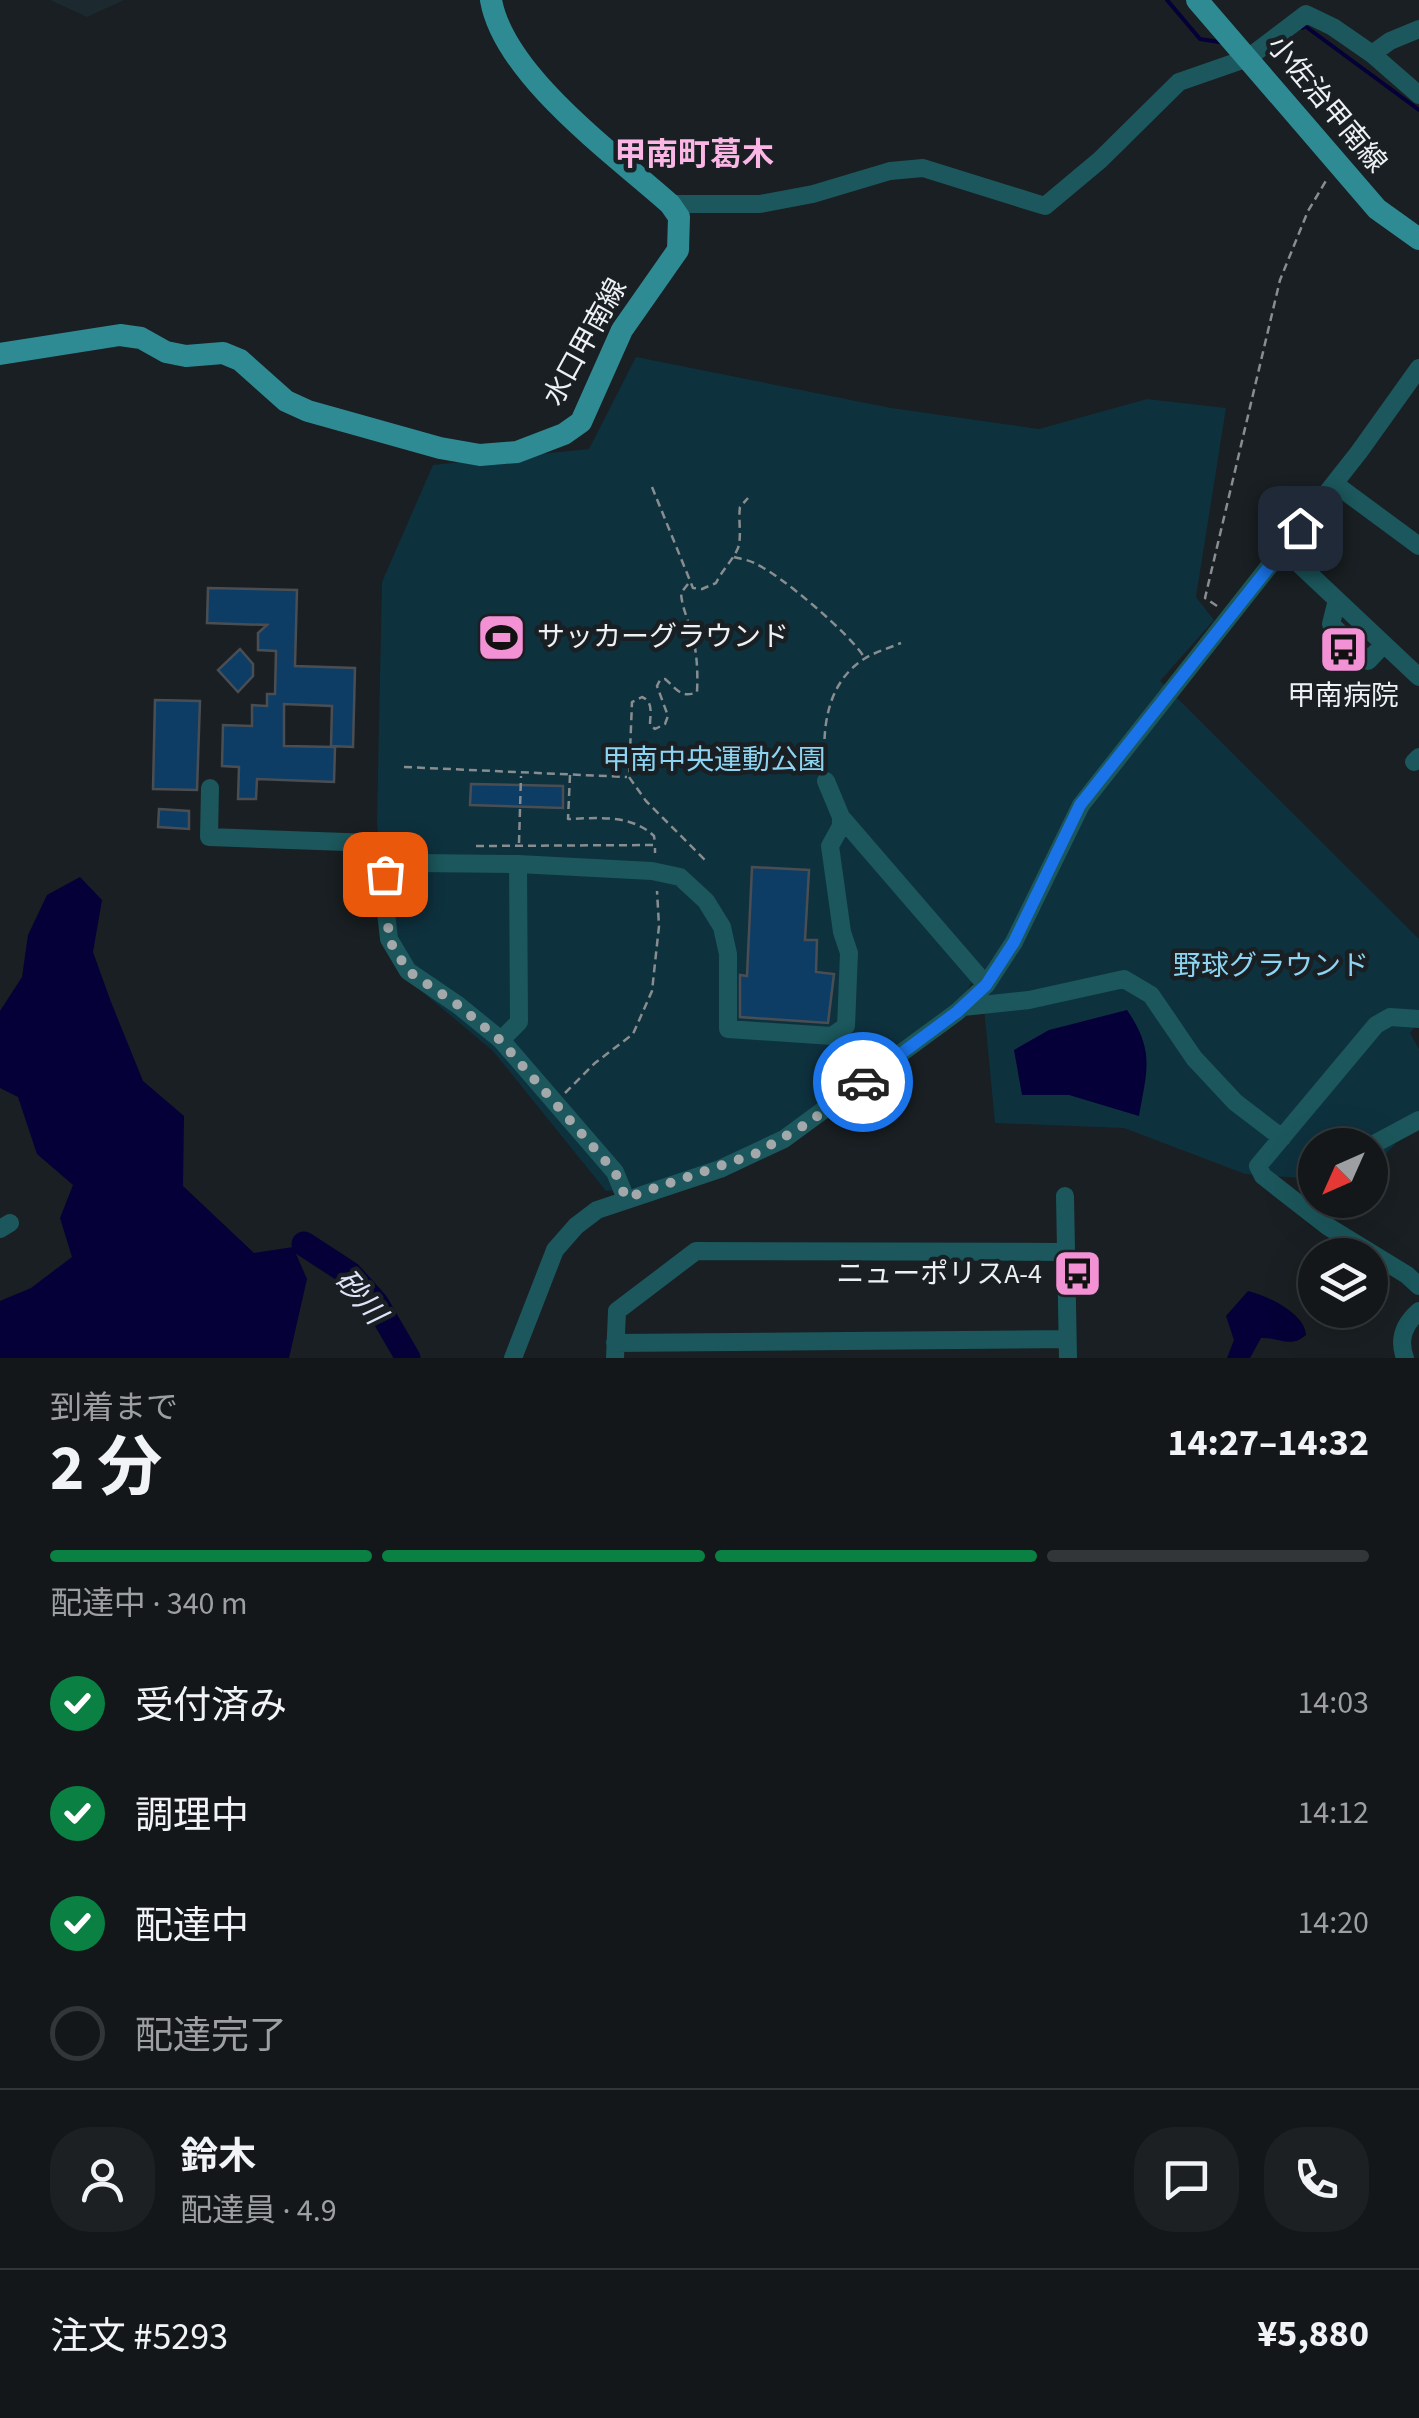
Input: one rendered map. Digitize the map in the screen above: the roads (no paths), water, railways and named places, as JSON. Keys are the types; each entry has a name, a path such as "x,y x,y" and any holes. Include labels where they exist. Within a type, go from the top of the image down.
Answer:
{"main road":[{"path":"491,0 510,49 534,81 670,204"},
{"name":"小佐治甲南線","path":"1197,0 1377,209 1419,239"},
{"name":"水口甲南線","path":"0,354 120,335 141,338 166,352 186,356 223,352 240,360 286,402 308,411 480,456 517,452 544,443 581,422 622,330 678,250 679,217 670,204"}],"street":[{"path":"670,204 760,204 813,194 890,171 923,168 1045,206 1100,160 1179,82 1248,58 1306,14 1372,54 1419,95"},
{"path":"1372,54 1390,41 1419,30"},
{"path":"513,1358 555,1250 576,1226 597,1210 720,1169 784,1139 986,985 1014,942 1080,805 1334,484 1419,368"},
{"path":"1334,484 1419,546"},
{"path":"1282,550 1419,677"},
{"path":"826,782 841,817 986,985"},
{"path":"210,788 209,837 374,843 386,853 384,895 389,940 408,971 500,1040 615,1172 626,1198"},
{"path":"416,863 519,855 680,877 706,901 722,927 728,954 728,1029 832,1036 846,1026 850,981 850,953 842,932 830,846 841,826 841,817"},
{"path":"500,1040 519,1022 519,855"},
{"path":"962,1007 1028,1000 1124,978 1152,995 1194,1058 1235,1102 1282,1138"},
{"path":"1419,1018 1390,1017 1376,1024 1258,1166 1264,1176 1328,1226 1419,1286"},
{"path":"1388,1136 1419,1120"},
{"path":"1064,1196 1068,1349 615,1351 616,1311 696,1250 1064,1252"},
{"path":"1405,1358 1401,1348 1404,1328 1419,1311"}],"waterway":[{"path":"1167,0 1200,39 1219,42"},
{"path":"1302,28 1305,26 1419,110"},
{"name":"砂川","path":"304,1244 350,1274 376,1303 408,1358"}],"place":[{"name":"サッカーグラウンド","path":"502,637"},
{"name":"甲南病院","path":"1343,649"},
{"name":"ニューポリスA-4","path":"1077,1274"}],"district":[{"name":"甲南町葛木","path":"694,155"}],"park label":[{"name":"甲南中央運動公園","path":"714,760"},
{"name":"野球グラウンド","path":"1271,966"}]}
